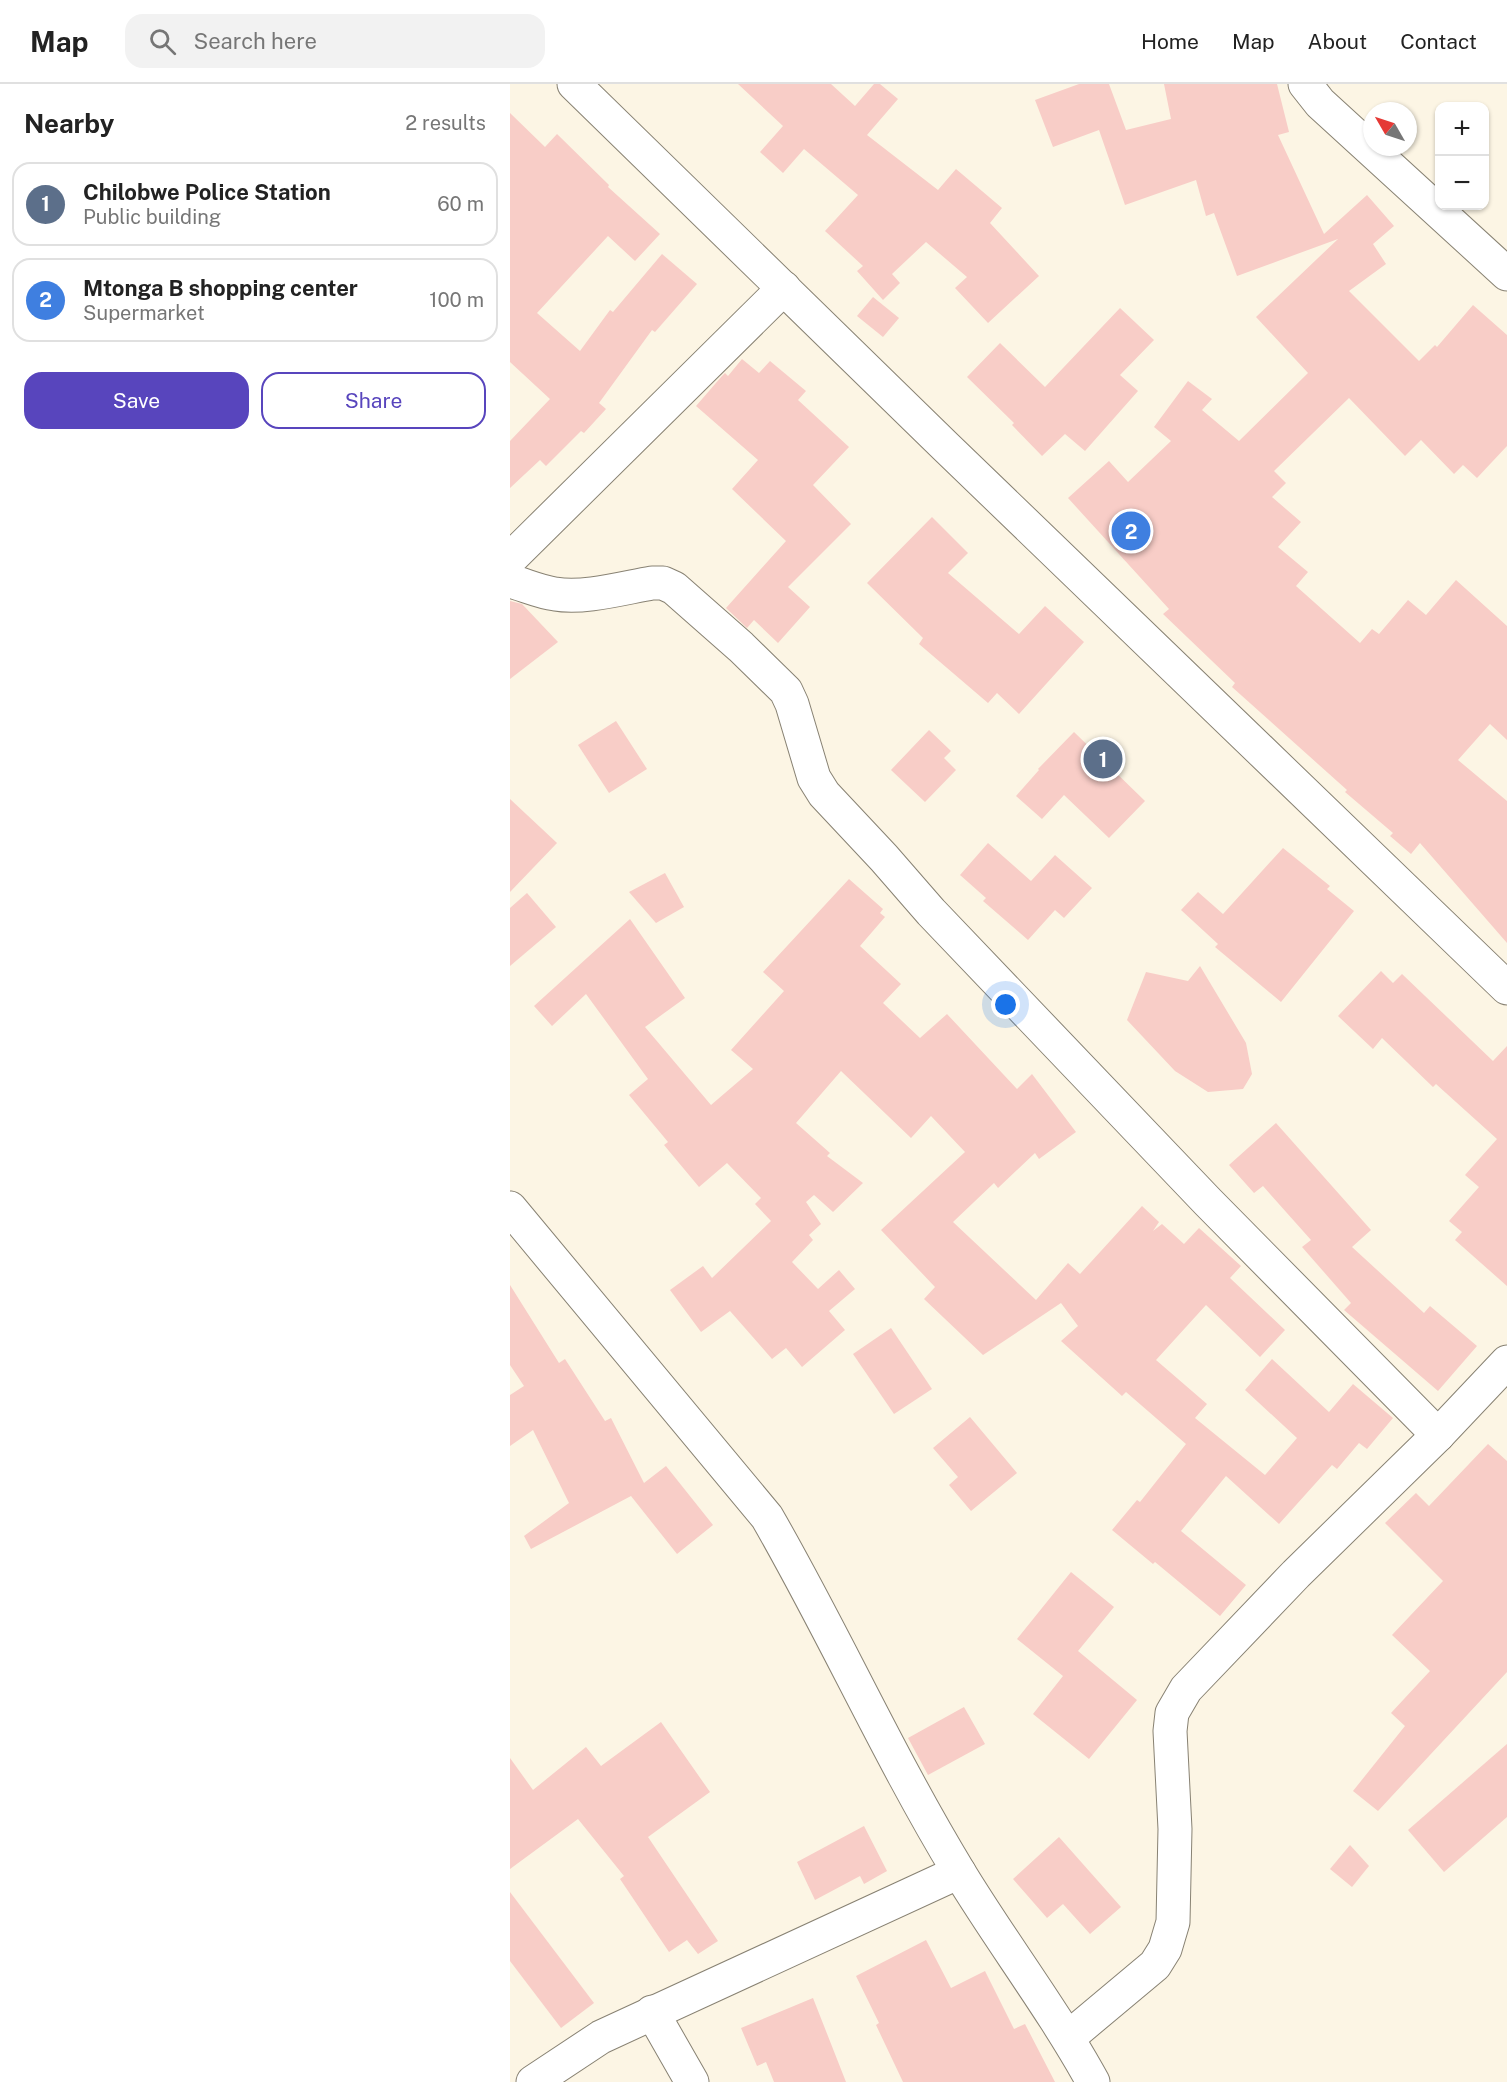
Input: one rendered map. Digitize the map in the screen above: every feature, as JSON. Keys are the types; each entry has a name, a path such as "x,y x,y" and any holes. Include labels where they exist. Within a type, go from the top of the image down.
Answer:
{"street":[{"path":"574,84 1506,986"},
{"path":"1305,84 1320,103 1507,274"},
{"path":"510,559 784,288"},
{"path":"510,581 565,595 663,583 674,588 741,646 786,691 814,778 824,794 931,912 1175,1168 1438,1435"},
{"path":"510,1208 766,1517 789,1555 897,1761 959,1872 1069,2037 1093,2082"},
{"path":"1069,2037 1155,1965 1165,1949 1174,1910 1175,1829 1170,1731 1172,1713 1186,1689 1296,1574 1438,1435 1507,1362"},
{"path":"533,2082 601,2037 959,1872"},
{"path":"652,2012 692,2082"}],"building":[{"path":"738,84 831,84 855,106 874,84 880,84 898,99 867,135 938,190 956,169 1002,208 990,223 1039,276 988,323 955,288 967,277 926,242 892,274 900,283 883,300 857,271 863,266 825,231 858,195 804,149 783,173 760,152 783,126"},
{"path":"1079,84 1109,84 1126,130 1171,119 1164,84 1277,84 1289,132 1278,135 1324,234 1367,195 1394,226 1373,244 1386,264 1349,291 1419,361 1435,345 1437,347 1473,305 1507,335 1507,446 1477,478 1463,465 1454,474 1421,440 1405,456 1349,398 1274,471 1286,483 1272,497 1301,522 1278,547 1308,572 1296,586 1360,643 1372,629 1379,634 1408,600 1426,615 1456,580 1507,626 1507,740 1490,724 1458,760 1507,801 1507,943 1420,843 1411,854 1390,836 1393,833 1345,792 1347,790 1232,687 1235,683 1163,614 1169,609 1068,498 1109,461 1128,482 1171,441 1154,427 1188,381 1212,399 1202,410 1239,441 1308,373 1256,317 1338,239 1237,276 1214,213 1206,216 1196,180 1125,205 1099,130 1053,147 1035,100"},
{"path":"510,113 545,147 557,134 609,185 608,187 660,234 635,261 608,236 537,313 580,351 610,310 613,312 662,254 697,284 655,332 652,330 599,403 606,409 584,433 581,431 546,466 540,460 510,488 510,441 550,399 510,362"},
{"path":"873,297 899,318 883,337 857,316"},
{"path":"1120,308 1154,340 1120,375 1138,391 1085,451 1065,434 1042,456 1012,425 1014,423 967,377 1000,343 1045,387"},
{"path":"742,359 759,373 770,361 806,391 798,400 849,447 813,485 851,524 788,587 810,607 778,643 754,620 747,628 726,608 786,541 732,489 758,460 696,406 722,376 725,373 728,376"},
{"path":"932,517 968,553 948,573 1019,634 1045,606 1084,642 1019,714 997,693 988,703 919,644 923,638 867,583"},
{"path":"510,601 522,604 558,642 510,679"},
{"path":"616,721 647,769 609,793 578,745"},
{"path":"929,730 951,751 944,758 956,770 925,802 891,770"},
{"path":"1074,732 1145,801 1109,838 1064,795 1042,819 1016,796 1038,769"},
{"path":"510,799 557,843 510,892"},
{"path":"988,843 1031,881 1055,855 1092,888 1064,918 1055,910 1028,940 983,901 986,898 960,875"},
{"path":"1283,848 1330,886 1327,889 1354,911 1281,1002 1215,947 1218,944 1181,910 1198,892 1223,914"},
{"path":"665,873 684,907 656,923 629,892"},
{"path":"849,879 883,909 880,913 885,917 860,946 901,984 883,1003 920,1038 947,1014 1017,1089 1032,1074 1076,1132 1039,1159 1035,1153 998,1188 994,1183 953,1222 1036,1300 1068,1263 1080,1274 1142,1206 1159,1222 1153,1231 1162,1224 1184,1244 1199,1228 1241,1266 1230,1278 1285,1330 1260,1357 1206,1305 1156,1360 1207,1404 1195,1418 1265,1475 1297,1438 1245,1390 1272,1359 1329,1412 1353,1384 1393,1418 1367,1449 1359,1443 1337,1469 1332,1465 1279,1524 1226,1476 1181,1531 1246,1585 1220,1616 1112,1530 1137,1500 1140,1502 1186,1444 1126,1392 1122,1396 1061,1341 1078,1326 1061,1303 983,1355 924,1299 935,1287 881,1230 965,1152 931,1116 911,1138 841,1071 796,1123 830,1153 827,1156 863,1183 833,1212 814,1195 806,1202 821,1224 809,1235 813,1240 792,1262 818,1289 839,1270 855,1289 829,1311 845,1330 802,1367 786,1348 772,1359 730,1311 701,1332 670,1290 703,1266 712,1278 771,1221 755,1204 761,1198 727,1163 699,1187 664,1145 668,1142 629,1095 648,1079 586,994 552,1026 534,1006 630,919 685,998 645,1027 711,1105 753,1069 731,1050 784,991 763,972"},
{"path":"527,893 556,927 510,966 510,908"},
{"path":"1200,966 1246,1043 1252,1074 1243,1089 1208,1092 1175,1071 1127,1020 1146,972 1188,981"},
{"path":"1381,971 1393,983 1402,974 1493,1061 1507,1046 1507,1286 1455,1240 1462,1232 1449,1221 1479,1187 1465,1175 1497,1139 1436,1084 1433,1087 1382,1038 1373,1049 1338,1016"},
{"path":"1276,1123 1371,1230 1352,1247 1424,1313 1430,1306 1477,1346 1438,1391 1344,1310 1351,1303 1302,1247 1311,1240 1263,1186 1254,1193 1229,1165"},
{"path":"510,1285 559,1363 565,1359 605,1421 611,1418 644,1483 666,1466 713,1525 677,1554 631,1496 531,1549 524,1536 569,1503 533,1430 510,1446 510,1395 524,1386 510,1365"},
{"path":"891,1328 932,1389 894,1414 853,1354"},
{"path":"970,1417 1017,1473 971,1511 949,1485 958,1477 933,1448"},
{"path":"1488,1444 1507,1461 1507,1672 1378,1811 1353,1791 1405,1726 1391,1713 1430,1671 1392,1635 1443,1581 1385,1523 1416,1493 1429,1506"},
{"path":"1071,1572 1114,1607 1078,1651 1137,1700 1089,1759 1033,1714 1063,1676 1017,1639"},
{"path":"964,1707 985,1744 928,1775 908,1738"},
{"path":"661,1722 710,1792 648,1837 718,1941 698,1954 687,1940 669,1952 620,1879 624,1876 578,1819 510,1869 510,1758 533,1790 586,1747 601,1766"},
{"path":"1507,1744 1507,1817 1444,1872 1408,1830"},
{"path":"864,1826 887,1871 864,1884 860,1876 815,1900 797,1862"},
{"path":"1059,1837 1121,1907 1090,1934 1063,1904 1047,1918 1013,1879"},
{"path":"1350,1845 1369,1866 1352,1887 1330,1869"},
{"path":"510,1892 594,2003 561,2028 510,1961"},
{"path":"926,1940 951,1988 985,1971 1014,2029 1025,2024 1055,2082 903,2082 876,2025 879,2023 856,1976"},
{"path":"813,1998 846,2082 774,2082 766,2062 757,2066 741,2028"}],"place":[{"name":"Mtonga B shopping center","path":"1131,531"},
{"name":"Chilobwe Police Station","path":"1103,759"}]}
